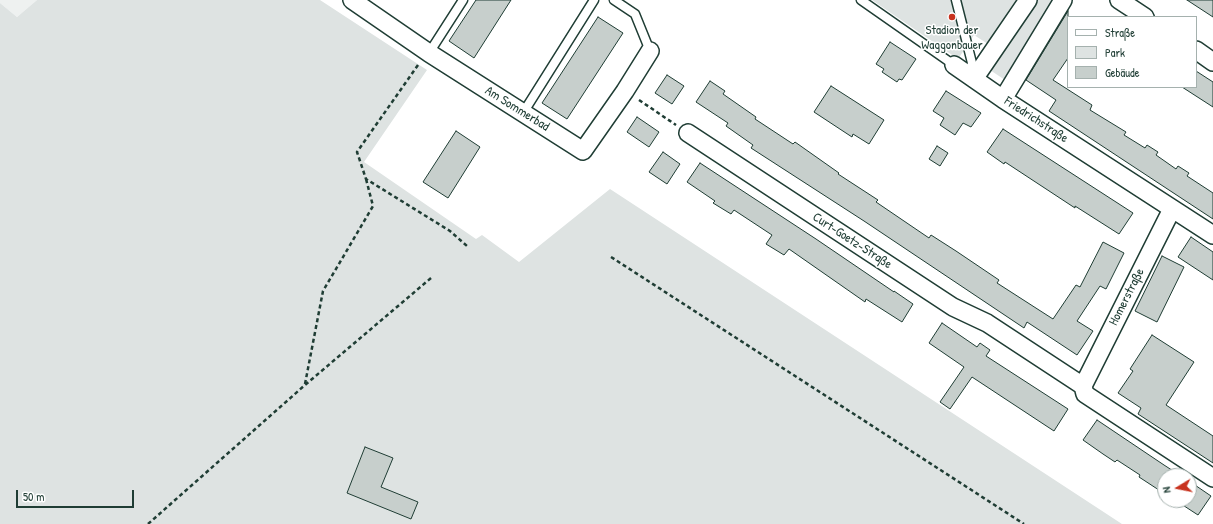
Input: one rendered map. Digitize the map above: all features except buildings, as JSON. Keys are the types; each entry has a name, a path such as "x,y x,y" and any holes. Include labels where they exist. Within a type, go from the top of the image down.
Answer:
{"street":[{"name":"Am Sommerbad","path":"352,0 429,53 583,151 625,91 650,51"},
{"path":"971,77 1028,0"},
{"path":"1003,98 1063,0"},
{"path":"1119,0 1143,16"},
{"path":"1197,51 1213,62"},
{"name":"Friedrichstraße","path":"954,65 1213,235"},
{"name":"Curt-Goetz-Straße","path":"688,133 953,307 987,323 1083,386 1085,394 1213,478"},
{"name":"Homerstraße","path":"1083,386 1172,208"}],"lane":[{"path":"429,53 463,0"},
{"path":"523,112 594,0"},
{"path":"614,0 635,14 650,51"},
{"name":"Friedrichstraße","path":"861,0 954,65"},
{"path":"956,0 972,63 971,77"}],"path":[{"path":"305,385 323,291 372,206 366,179 357,152 420,60 429,53"},
{"path":"625,91 688,133"},
{"path":"366,179 450,231 467,246"},
{"path":"611,257 1024,524"},
{"path":"148,524 305,385 431,278"}],"shaded area":[{"path":"0,0 37,0 17,17 0,3"}],"green space":[{"path":"37,0 320,0 427,70 364,162 476,239 482,235 519,262 610,189 1122,524 0,524 0,3 17,17"},
{"name":"Stadion der Waggonbauer","path":"872,0 1019,0 988,44 974,35 958,59"},
{"path":"1029,0 1060,0 1008,82 984,66"}],"place":[{"name":"Stadion der Waggonbauer","path":"952,17"}]}
